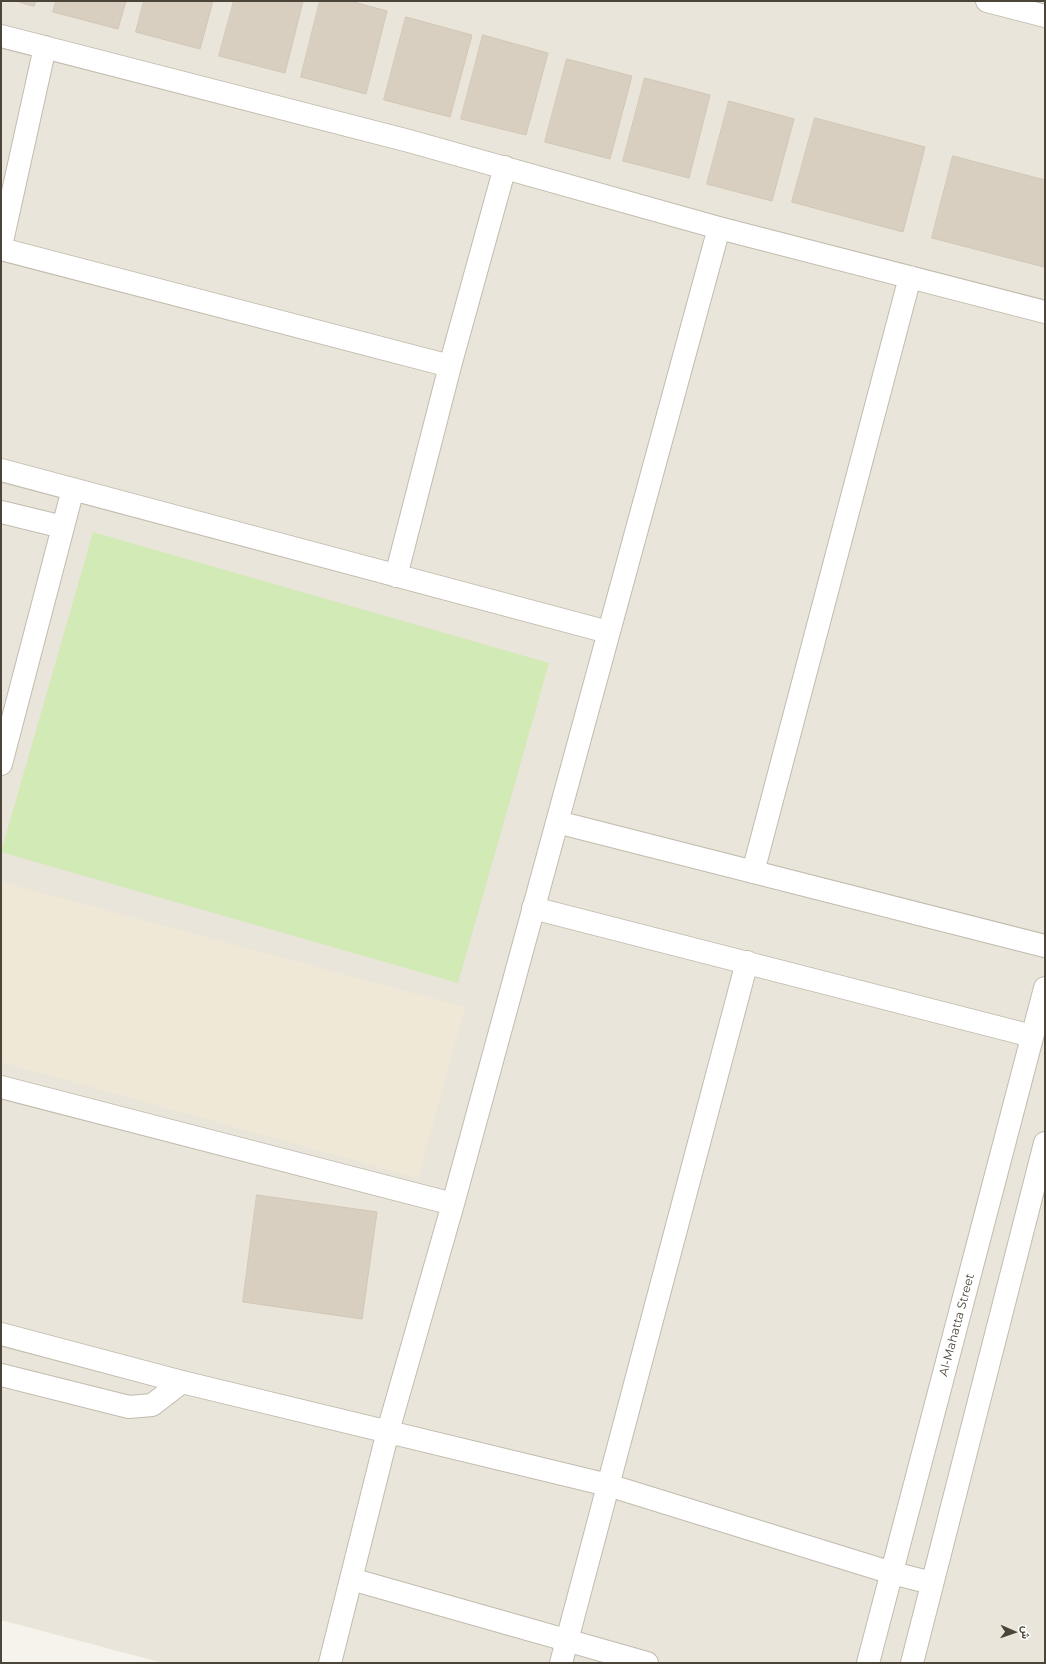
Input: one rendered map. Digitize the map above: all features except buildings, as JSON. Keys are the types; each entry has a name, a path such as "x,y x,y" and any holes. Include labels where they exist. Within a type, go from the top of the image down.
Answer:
{"street":[{"path":"987,1 1045,16"},
{"path":"1,36 409,141 719,228 1045,312"},
{"path":"1,246 45,47"},
{"path":"396,576 450,366 505,167"},
{"path":"330,1663 388,1431 453,1204 719,228"},
{"path":"1,249 450,366"},
{"path":"754,872 910,277"},
{"path":"1,470 608,632"},
{"path":"1,764 73,489"},
{"path":"1,512 62,527"},
{"path":"557,822 1045,946"},
{"path":"533,908 1032,1036"},
{"path":"562,1663 747,962"},
{"name":"Al-Mahatta Street","path":"868,1663 1045,988"},
{"path":"1,1088 453,1204"},
{"path":"912,1663 1045,1143"},
{"path":"1,1334 182,1382 608,1485 892,1573 932,1583"},
{"path":"1,1374 129,1407 152,1405 182,1382"},
{"path":"351,1579 647,1663"}],"shaded area":[{"path":"1,1 1045,1 1045,1663 163,1663 1,1620"},
{"path":"2,882 465,1007 418,1178 1,1062"}],"green space":[{"path":"93,532 549,663 458,983 1,852"}]}
